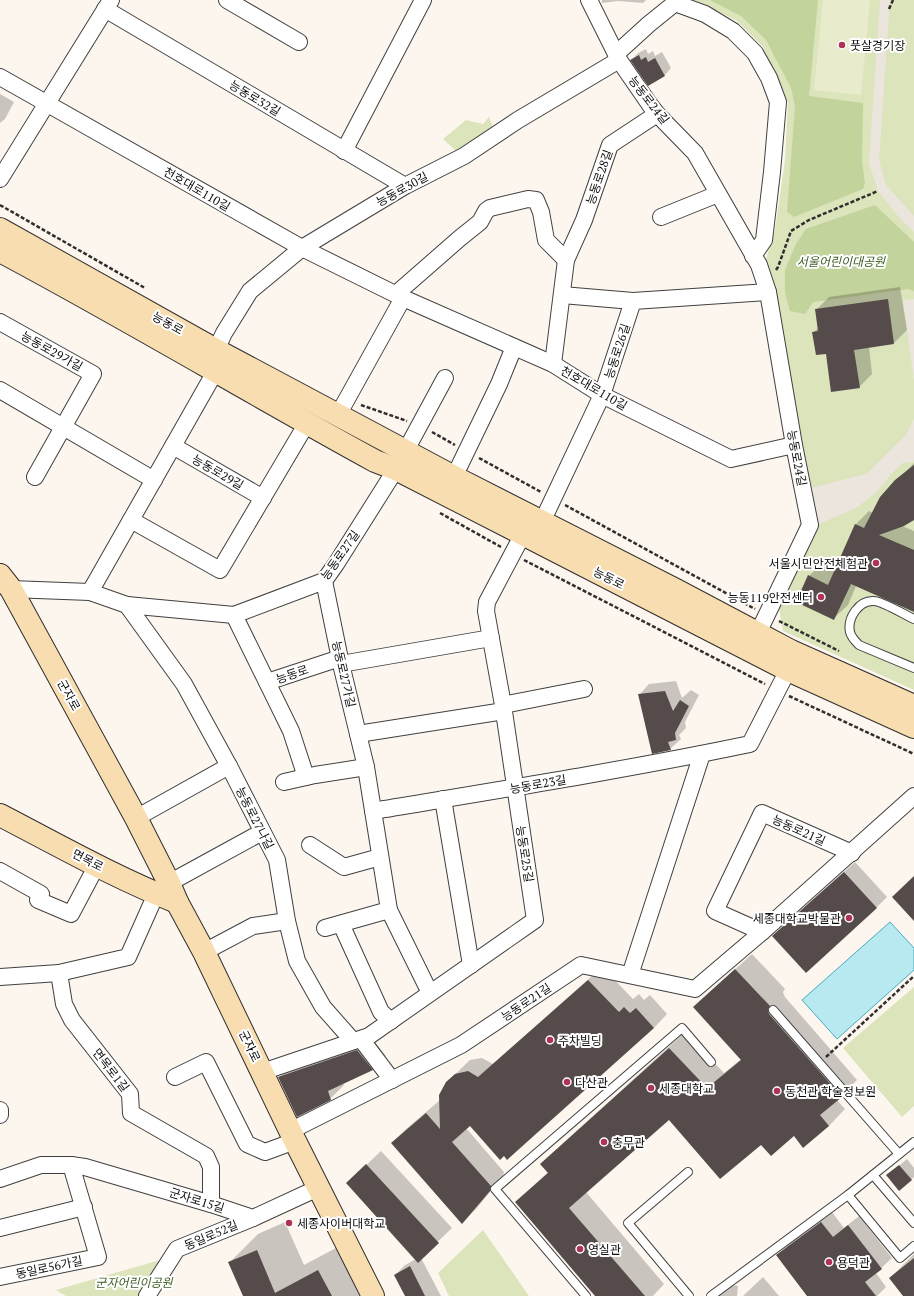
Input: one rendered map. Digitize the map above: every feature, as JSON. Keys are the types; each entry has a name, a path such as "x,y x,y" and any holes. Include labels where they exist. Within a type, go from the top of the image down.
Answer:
{"main road":[{"name":"능동로","path":"0,229 216,350 338,415 400,460 523,534 754,642 823,666 914,706"},
{"name":"능동로","path":"0,251 82,295 215,372 375,461 400,460 454,478 542,522 754,642 788,670 914,727"},
{"name":"군자로","path":"4,582 136,818 162,888 177,902 204,952 318,1188 373,1296"},
{"name":"면목로","path":"0,815 97,865 162,888"}],"street":[{"path":"227,0 298,42"},
{"path":"344,151 423,0"},
{"name":"능동로24길","path":"589,0 617,57 657,114 695,153 759,265 766,286 810,524 754,642"},
{"path":"674,2 705,14 733,31 755,53 769,78 778,102 764,240 753,256"},
{"name":"능동로30길","path":"216,350 224,333 250,291 302,248 405,186 464,156 617,57 649,24 674,2"},
{"name":"능동로32길","path":"0,179 108,4 344,151 405,186"},
{"name":"천호대로110길","path":"0,77 302,248 399,296 553,364 602,395 731,459 794,444"},
{"name":"능동로28길","path":"553,364 566,260 584,220 610,145 657,114"},
{"path":"661,217 718,194"},
{"path":"338,415 399,296 460,238 480,222 490,208 528,199 536,200 541,212 546,240 566,260"},
{"path":"562,295 633,301 766,286"},
{"name":"능동로26길","path":"542,522 602,395 633,301"},
{"name":"능동로29가길","path":"0,322 93,374 35,477"},
{"path":"454,478 499,384 514,347"},
{"path":"90,592 215,372"},
{"path":"400,460 445,378"},
{"path":"0,390 154,480"},
{"path":"131,520 220,570 307,423"},
{"name":"능동로29길","path":"173,446 263,498"},
{"name":"능동로27길","path":"4,582 90,592 127,606 234,615 324,581 400,460"},
{"name":"능동로25길","path":"262,1072 369,1036 536,920 503,708 486,611 487,602 523,534"},
{"name":"능동로27가길","path":"324,581 366,767 389,910 430,993"},
{"name":"능동로27나길","path":"127,606 184,684 229,766 276,860 287,921 297,961 323,1007 357,1040 392,1080"},
{"path":"234,615 292,731 306,777"},
{"path":"341,661 490,638"},
{"name":"능동로","path":"267,682 341,661"},
{"name":"능동로23길","path":"373,811 515,788 750,744 788,670"},
{"path":"358,734 503,708 584,689"},
{"path":"630,975 702,754"},
{"path":"136,818 229,766"},
{"path":"284,782 366,767"},
{"name":"능동로21길","path":"293,1136 392,1080 461,1045 581,965 695,988 762,932 914,796"},
{"path":"443,799 471,965"},
{"name":"능동로21길","path":"762,932 715,911 762,813 852,853"},
{"path":"0,977 60,973 128,957 162,888 262,832"},
{"path":"310,845 344,867 380,857"},
{"path":"0,871 41,894 38,900 71,914 97,865"},
{"path":"389,910 333,926 381,1012 391,1021"},
{"path":"204,952 253,926 287,921"},
{"name":"면목로1길","path":"60,973 64,1004 72,1020 130,1094 131,1113 206,1156 211,1167 210,1204"},
{"path":"175,1077 206,1062 247,1144 265,1152 293,1136"},
{"path":"0,1110 0,1115"},
{"name":"군자로15길","path":"0,1179 41,1165 72,1165 85,1167 252,1218"},
{"path":"0,1228 84,1207 72,1165"},
{"path":"252,1218 318,1188"},
{"name":"동일로56가길","path":"0,1278 98,1257 84,1207"},
{"name":"동일로52길","path":"151,1293 177,1249 252,1218"}],"lane":[{"path":"914,619 875,600 867,601 859,606 850,624 850,633 859,645 914,668"},
{"path":"773,1010 899,1154"},
{"path":"586,1296 495,1189 682,1028 711,1062"},
{"path":"710,1296 848,1195 914,1142"},
{"path":"688,1172 628,1223 689,1296"},
{"path":"873,1176 914,1223"},
{"path":"848,1195 900,1258 914,1246"}],"path":[{"path":"889,9 893,0"},
{"path":"766,286 770,277 778,267 791,231 809,220 878,191"},
{"path":"820,1062 914,976"}],"green space":[{"name":"서울어린이대공원","path":"687,0 914,0 914,690 783,631 779,608 819,524 802,442 778,300 765,262 775,230 785,160 788,102 763,47 737,21 705,5"},
{"path":"710,0 818,0 809,96 863,103 862,162 865,183 863,189 794,217 787,212 795,106 791,88 766,40 741,16"},
{"name":"풋살경기장","path":"823,0 870,0 861,95 814,90"},
{"path":"489,117 494,129 457,152 443,139 466,120 483,124"},
{"path":"875,205 914,242 914,291 908,289 813,302 805,314 790,311 785,293 785,270 796,244 806,229"},
{"path":"914,987 914,1106 902,1117 843,1048"},
{"path":"483,1230 529,1296 449,1296 438,1273"},
{"name":"군자어린이공원","path":"167,1258 142,1296 66,1296 56,1290"}],"shaded area":[{"path":"880,0 890,0 879,160 886,185 914,216 914,232 898,216 878,191 869,163"},
{"path":"914,299 914,381 903,300"},
{"path":"914,419 914,461 908,463 904,462 891,474 877,492 856,508 819,524 811,488 866,474 906,435"}],"water":[{"path":"890,922 914,948 914,970 837,1039 802,1000"}],"building":[{"path":"639,55 641,60 646,57 648,62 655,58 665,76 648,86 630,60"},
{"path":"888,299 894,344 854,350 860,388 831,392 826,354 816,355 812,332 818,331 815,309"},
{"path":"914,465 914,520 904,526 879,535 914,550 914,612 851,584 834,620 796,602 808,575 828,585 855,524 864,528 880,497 895,480"},
{"path":"665,691 673,711 680,700 689,706 675,733 676,740 668,742 671,750 652,754 638,694"},
{"path":"844,872 877,908 806,973 772,936"},
{"path":"914,876 914,921 892,897"},
{"path":"735,969 770,1006 768,1009 769,1014 842,1097 820,1115 829,1126 803,1148 794,1136 771,1156 761,1145 720,1179 669,1120 569,1208 645,1296 595,1296 515,1202 548,1173 540,1164 669,1048 707,1088 741,1060 693,1007"},
{"path":"588,980 619,1012 624,1007 630,1013 636,1008 654,1028 507,1160 504,1156 500,1160 470,1126 452,1142 491,1186 490,1191 462,1224 391,1143 426,1113 440,1129 439,1095 446,1082 455,1074 468,1071 478,1077"},
{"path":"357,1050 373,1070 328,1091 331,1100 297,1117 278,1077"},
{"path":"366,1164 439,1243 418,1263 346,1183"},
{"path":"899,1165 912,1180 899,1191 886,1175"},
{"name":"용덕관","path":"821,1222 833,1237 848,1225 882,1269 865,1282 876,1296 807,1296 776,1255"},
{"path":"257,1250 275,1293 318,1270 332,1296 243,1296 228,1262"},
{"path":"914,1258 914,1296 903,1296 889,1278"},
{"path":"410,1266 425,1296 405,1296 394,1275"}],"place":[{"name":"풋살경기장","path":"842,45"},
{"name":"서울시민안전체험관","path":"876,563"},
{"name":"능동119안전센터","path":"821,597"},
{"name":"세종대학교박물관","path":"849,918"},
{"name":"주차빌딩","path":"550,1040"},
{"name":"다산관","path":"567,1082"},
{"name":"세종대학교","path":"651,1088"},
{"name":"동천관 학술정보원","path":"777,1091"},
{"name":"충무관","path":"604,1142"},
{"name":"세종사이버대학교","path":"289,1223"},
{"name":"영실관","path":"580,1249"},
{"name":"용덕관","path":"829,1262"}]}
